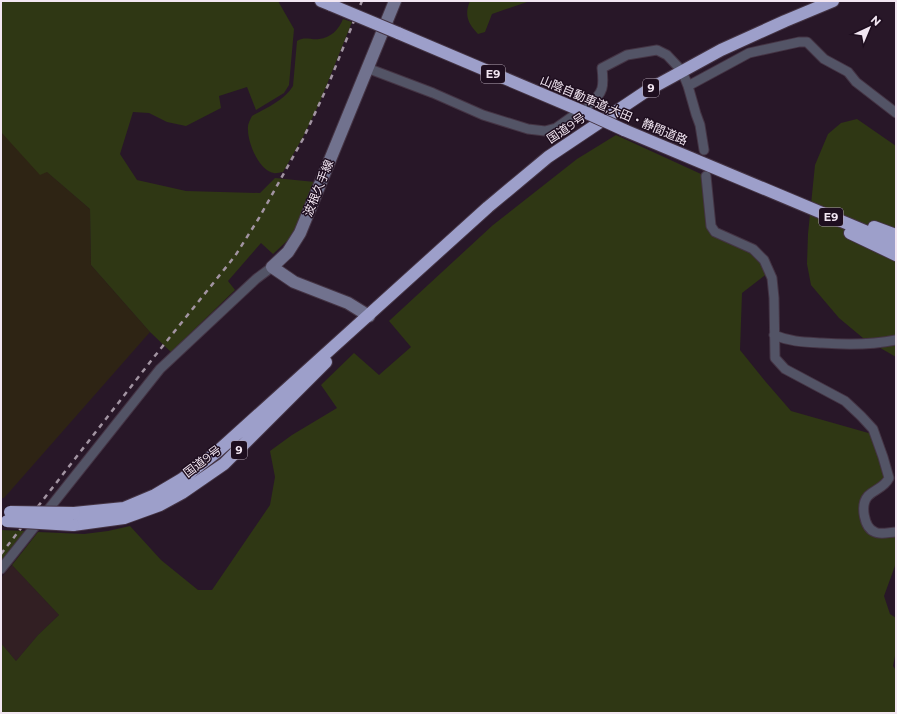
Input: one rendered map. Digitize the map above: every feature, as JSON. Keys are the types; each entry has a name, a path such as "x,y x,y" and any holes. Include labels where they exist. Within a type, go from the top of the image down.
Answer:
{"highway":[{"name":"国道9号","path":"5,516 73,519 124,508 155,495 182,479 218,451 488,207 548,157 648,90 682,71 784,21 833,1"},
{"name":"山陰自動車道;大田・静間道路","path":"326,3 589,109 624,130 896,244"},
{"path":"695,160 742,188 850,233 896,255"},
{"path":"765,190 896,235"}],"main road":[{"name":"波根久手線","path":"272,267 288,252 300,232 395,1"},
{"path":"272,267 294,282 348,303 369,316"}],"street":[{"path":"741,41 749,53"},
{"path":"688,86 749,53 799,42 806,42 824,60 848,72 856,82 896,114"},
{"path":"589,109 598,97 604,83 602,68 627,55 657,50 668,55 682,71 700,125 704,150"},
{"path":"367,68 433,93 483,115 528,129 545,131 556,128 573,116"},
{"path":"706,176 711,226 715,232 753,249 764,260 772,278 774,298 775,358 786,369 845,401 873,430 889,478 886,484 868,497 865,503 865,517 869,528 876,533 896,532"},
{"path":"1,569 160,369 256,279 272,267"},
{"path":"774,335 788,340 854,345 882,343 896,340"}],"shaded area":[{"path":"1,132 90,209 91,265 150,332 4,498 1,498"},
{"path":"12,565 59,615 38,635 16,661 1,643 1,578"}],"green space":[{"path":"1,1 278,1 294,29 289,85 284,93 256,110 247,87 219,96 221,108 186,126 167,122 149,113 133,112 120,154 137,180 186,191 260,193 275,178 315,182 304,216 288,240 273,254 261,243 228,281 235,290 171,352 150,332 91,265 90,209 47,172 40,175 1,132"},
{"path":"470,1 530,1 492,14 485,32 478,34 469,23 467,15"},
{"path":"343,19 352,22 319,104 303,137 283,172 275,173 269,171 259,162 252,149 248,128 250,119 252,116 280,100 290,91 293,86 297,41 305,38 319,39 327,37 337,29"},
{"path":"857,119 896,146 896,357 863,338 839,318 811,285 807,264 808,234 815,165 828,134 841,123"},
{"path":"616,135 701,174 706,222 759,257 768,273 742,293 740,350 765,381 791,411 872,434 887,478 866,494 866,525 896,535 896,563 884,596 890,614 896,618 896,651 893,666 896,670 896,713 1,713 1,643 16,661 38,635 59,615 12,565 38,532 84,534 130,526 161,560 198,590 212,590 270,505 275,477 270,451 292,435 337,408 321,385 354,353 379,375 411,347 389,321 493,225 577,159"},
{"path":"1,530 26,531 1,562"}],"railway":[{"path":"1,554 154,357 235,256 259,218 303,139 329,83 362,1"}]}
